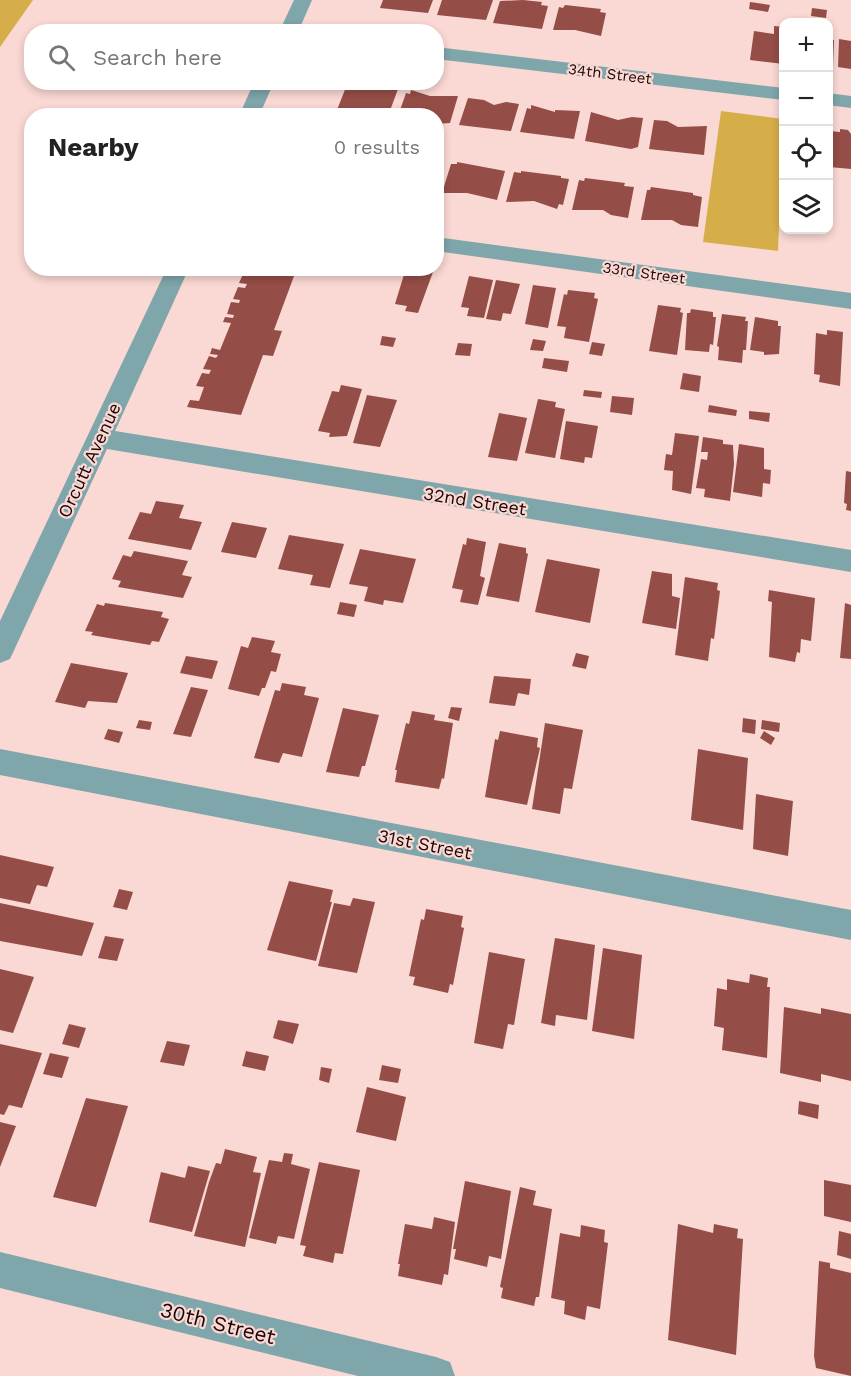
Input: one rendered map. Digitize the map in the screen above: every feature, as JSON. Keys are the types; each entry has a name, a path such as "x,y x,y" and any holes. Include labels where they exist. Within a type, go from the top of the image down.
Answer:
{"street":[{"path":"292,24 303,0"},
{"name":"34th Street","path":"444,54 779,94"},
{"path":"253,108 260,90"},
{"path":"833,100 851,102"},
{"name":"33rd Street","path":"444,245 851,301"},
{"name":"Orcutt Avenue","path":"0,651 174,276"},
{"name":"32nd Street","path":"99,438 851,561"},
{"name":"31st Street","path":"0,762 851,925"},
{"name":"30th Street","path":"0,1270 436,1376"}],"shaded area":[{"path":"0,0 33,0 0,47"},
{"path":"721,111 779,118 778,251 703,242"}],"building":[{"path":"383,0 433,0 428,13 380,8"},
{"path":"442,0 493,0 486,20 437,15"},
{"path":"500,1 542,2 541,5 548,6 542,29 493,23"},
{"path":"750,2 770,5 768,12 749,9"},
{"path":"565,5 601,9 600,12 606,13 601,36 575,30 553,30 559,7 563,8"},
{"path":"812,8 827,10 826,18 811,16"},
{"path":"774,26 779,26 779,63 750,60 754,31 774,34"},
{"path":"839,39 851,41 851,69 838,67"},
{"path":"345,90 398,90 391,108 338,108"},
{"path":"411,90 430,96 458,96 450,123 444,123 444,108 401,108 406,93 410,94"},
{"path":"468,98 484,100 494,105 506,102 519,104 511,131 459,125"},
{"path":"531,105 555,112 555,110 580,111 574,139 520,132 527,108 531,109"},
{"path":"591,112 618,120 632,117 643,118 638,147 631,149 585,141"},
{"path":"654,120 667,121 678,127 707,126 704,155 649,149"},
{"path":"840,129 848,130 851,134 851,169 833,167 833,131 840,132"},
{"path":"457,162 505,171 497,200 467,193 444,193 451,164 457,164"},
{"path":"521,171 569,179 563,205 559,204 557,209 534,201 506,202 514,172 521,173"},
{"path":"585,178 625,183 624,186 634,187 628,218 611,215 603,210 572,210 579,180 584,181"},
{"path":"651,187 693,193 693,195 702,197 698,227 681,225 672,220 641,220 647,190"},
{"path":"242,276 294,276 274,330 282,331 273,356 263,355 241,415 187,407 190,400 199,401 204,387 196,386 202,373 209,374 211,370 203,369 209,356 216,358 218,355 210,354 212,348 220,350 231,323 223,322 225,317 233,318 234,315 227,314 231,302 239,303 240,300 233,299 238,287 245,288 247,284 239,283"},
{"path":"404,276 432,276 418,313 405,311 407,306 395,304"},
{"path":"469,276 493,280 484,318 467,316 469,308 461,307"},
{"path":"496,280 520,284 511,314 503,313 501,321 486,319"},
{"path":"533,285 556,288 548,328 525,324"},
{"path":"568,290 595,293 594,298 598,299 589,342 564,338 566,327 557,326 564,294 567,295"},
{"path":"658,305 681,308 680,312 683,313 677,355 649,351"},
{"path":"691,309 713,312 713,317 716,317 713,345 710,344 709,352 685,350 687,313 690,313"},
{"path":"722,314 746,317 745,321 748,321 746,350 743,350 742,363 718,360 719,347 717,346"},
{"path":"755,317 778,321 778,326 781,326 779,354 764,355 764,352 750,350"},
{"path":"827,330 843,332 840,386 819,382 820,375 814,374 816,333 827,335"},
{"path":"382,336 396,338 393,347 380,345"},
{"path":"533,339 546,341 543,351 530,350"},
{"path":"592,342 605,344 602,356 589,354"},
{"path":"458,343 472,344 470,356 455,355"},
{"path":"544,358 569,361 567,372 542,368"},
{"path":"683,373 701,376 699,392 680,389"},
{"path":"341,385 362,389 347,436 329,437 330,433 318,431 332,391 339,392"},
{"path":"584,390 602,392 601,398 583,396"},
{"path":"367,395 397,400 380,447 353,443"},
{"path":"612,396 634,398 632,415 610,412"},
{"path":"538,399 556,402 555,407 565,409 555,458 525,453"},
{"path":"709,405 737,410 736,416 708,412"},
{"path":"749,411 770,413 769,422 749,419"},
{"path":"499,413 527,418 517,461 488,457"},
{"path":"566,421 598,426 592,458 585,457 584,463 560,459"},
{"path":"675,433 699,436 691,494 672,490 673,471 664,470 666,454 672,455"},
{"path":"703,437 723,440 723,444 733,445 734,464 730,501 704,497 705,489 696,488 701,459 707,460 708,452 701,452"},
{"path":"739,444 764,448 764,469 771,470 770,484 763,483 762,497 733,492"},
{"path":"846,471 851,472 851,511 846,510 847,504 844,503"},
{"path":"156,501 184,505 179,518 202,522 191,550 128,539 140,512 151,514"},
{"path":"232,522 267,528 256,558 221,552"},
{"path":"289,535 344,544 330,588 310,585 313,575 278,569"},
{"path":"467,538 486,542 480,576 485,578 478,605 460,602 463,590 452,588 463,544 466,545"},
{"path":"499,543 526,548 528,554 519,602 486,596"},
{"path":"360,549 416,559 403,603 384,600 383,605 364,601 368,587 349,584"},
{"path":"134,551 188,561 182,575 192,577 183,598 118,587 121,581 112,579 123,555 131,557"},
{"path":"547,559 600,569 590,623 535,612"},
{"path":"652,571 672,574 672,596 680,598 676,629 642,623"},
{"path":"685,577 718,583 717,590 720,591 714,639 711,638 708,661 675,655"},
{"path":"769,590 815,598 811,641 801,639 800,653 797,652 795,662 769,657 772,602 768,601"},
{"path":"340,602 357,605 354,617 337,614"},
{"path":"105,603 163,612 161,617 169,619 159,642 152,641 150,645 91,635 93,632 85,631 97,604 104,606"},
{"path":"845,603 851,605 851,659 840,658"},
{"path":"252,637 275,641 271,652 281,654 276,672 271,671 265,688 262,688 259,696 228,689 241,646 248,648"},
{"path":"576,653 589,656 586,669 572,666"},
{"path":"186,656 218,661 212,679 180,673"},
{"path":"71,663 128,673 117,703 88,701 85,708 55,702"},
{"path":"494,676 531,679 529,695 518,693 515,706 489,703"},
{"path":"282,683 306,687 304,695 319,698 302,757 283,753 279,763 254,758 275,690 280,691"},
{"path":"191,687 208,690 191,737 173,734"},
{"path":"451,707 462,708 459,721 448,718"},
{"path":"343,708 379,715 365,766 362,766 359,777 326,772"},
{"path":"412,711 435,715 434,720 453,723 444,779 442,778 439,789 395,782 397,770 395,770 406,723 409,724"},
{"path":"743,718 756,720 755,734 742,732"},
{"path":"139,720 152,722 150,730 136,728"},
{"path":"762,720 780,723 779,732 761,729"},
{"path":"545,723 583,730 572,789 564,788 560,814 532,809"},
{"path":"108,729 123,732 119,743 104,739"},
{"path":"500,731 538,738 537,747 540,748 527,805 485,797 495,739 498,740"},
{"path":"764,731 775,738 771,745 760,738"},
{"path":"698,749 748,758 743,830 691,820"},
{"path":"756,794 793,801 788,856 753,849"},
{"path":"0,855 54,867 47,887 37,885 30,904 0,898"},
{"path":"289,881 333,890 330,902 332,902 316,961 267,950"},
{"path":"119,889 133,892 127,910 113,907"},
{"path":"353,898 375,902 357,973 318,966 334,903 350,906"},
{"path":"0,903 94,923 82,956 0,941"},
{"path":"426,909 463,916 461,927 464,928 453,985 450,984 448,993 413,985 415,977 409,976 421,919 424,920"},
{"path":"105,936 124,939 117,961 98,958"},
{"path":"555,938 595,945 587,1020 556,1015 555,1026 541,1023"},
{"path":"603,948 642,955 634,1039 592,1031"},
{"path":"489,952 525,959 514,1025 508,1024 503,1049 474,1043"},
{"path":"0,969 34,977 13,1033 0,1030"},
{"path":"750,974 768,978 767,987 770,987 767,1058 722,1050 724,1028 714,1026 717,988 727,990 727,979 749,983"},
{"path":"784,1007 821,1014 821,1008 851,1014 851,1081 821,1074 821,1082 780,1073"},
{"path":"278,1020 299,1024 293,1044 273,1038"},
{"path":"69,1024 86,1028 79,1048 62,1044"},
{"path":"167,1041 190,1045 184,1066 160,1062"},
{"path":"0,1044 42,1053 22,1108 9,1105 4,1115 0,1114"},
{"path":"246,1051 269,1056 265,1071 242,1066"},
{"path":"50,1053 69,1057 62,1078 43,1074"},
{"path":"382,1065 401,1069 398,1083 379,1080"},
{"path":"321,1067 332,1069 329,1083 319,1080"},
{"path":"367,1087 406,1097 396,1141 356,1132"},
{"path":"86,1098 128,1106 96,1207 53,1197"},
{"path":"799,1101 819,1105 818,1119 798,1114"},
{"path":"0,1122 16,1126 0,1167"},
{"path":"225,1149 257,1157 253,1172 261,1173 245,1247 194,1236 209,1182 216,1163 221,1164"},
{"path":"284,1153 293,1154 291,1164 310,1169 294,1239 278,1236 276,1244 249,1238 269,1160 282,1162"},
{"path":"319,1162 360,1170 343,1254 335,1253 333,1263 303,1256 306,1246 300,1245"},
{"path":"188,1166 210,1171 192,1232 149,1222 161,1172 185,1178"},
{"path":"824,1180 851,1185 851,1222 824,1216"},
{"path":"465,1181 511,1191 501,1259 489,1256 487,1267 454,1259 456,1249 453,1249"},
{"path":"520,1187 536,1191 533,1205 552,1209 539,1297 536,1297 534,1306 501,1298 503,1288 500,1287"},
{"path":"434,1217 455,1222 448,1275 444,1274 442,1285 398,1276 405,1224 432,1229"},
{"path":"678,1224 713,1233 714,1224 738,1229 737,1238 743,1239 736,1355 668,1340"},
{"path":"581,1225 605,1230 604,1242 608,1243 600,1309 587,1306 585,1320 564,1314 565,1301 551,1298 560,1233 580,1237"},
{"path":"839,1231 851,1234 851,1259 837,1255"},
{"path":"819,1261 830,1263 830,1268 851,1273 851,1376 816,1368 814,1356"}]}
